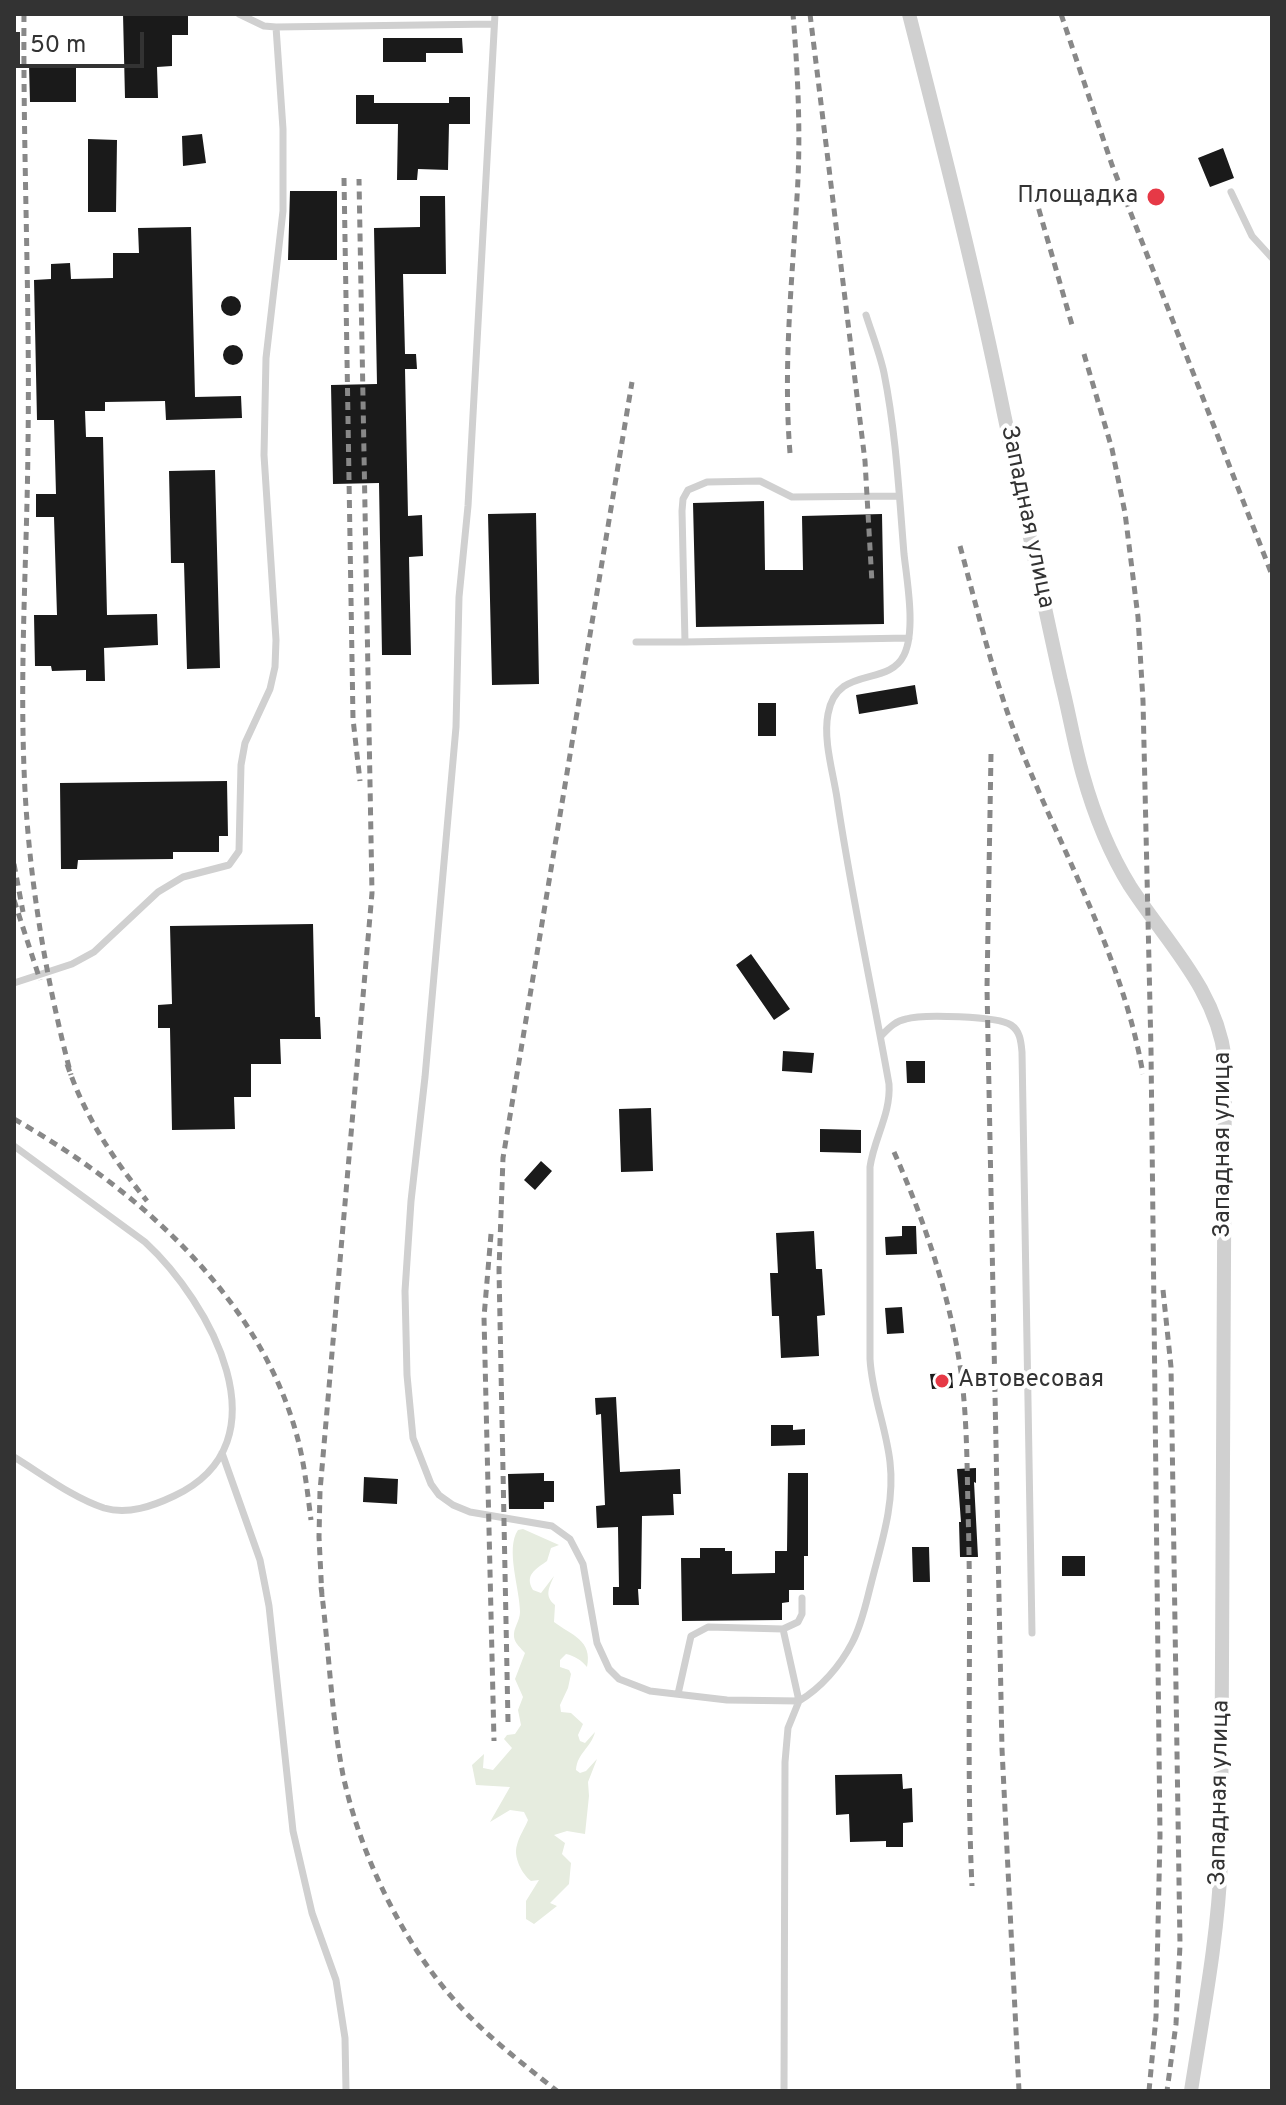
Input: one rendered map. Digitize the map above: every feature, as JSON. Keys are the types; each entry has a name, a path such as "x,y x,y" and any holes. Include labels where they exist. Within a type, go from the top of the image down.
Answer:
{"street":[{"name":"Западная улица","path":"909,14 990,346 1050,633 1084,777 1117,863 1192,972 1216,1019 1223,1041 1219,1903 1191,2091"}],"lane":[{"path":"239,14 264,26 276,27 494,24"},
{"path":"370,14 370,25"},
{"path":"495,14 468,506 459,597 456,727 405,1291 413,1438 419,1457 439,1495 453,1505 470,1512 525,1520 562,1531 578,1551 597,1643 609,1669 619,1679 632,1686 727,1700 799,1701"},
{"path":"14,983 83,959 158,892 183,877 229,865 239,851 241,765 249,734 270,689 275,667 264,455 266,358 283,211 283,129 276,27"},
{"path":"1231,192 1252,236 1272,258"},
{"path":"784,2091 785,1762 788,1728 799,1701 830,1675 854,1639 885,1530 891,1495 890,1462 870,1359 870,1167 890,1094 828,738 828,715 844,685 895,667 902,660 909,638 909,604 886,382 866,315"},
{"path":"685,642 682,511 688,490 707,482 760,481 792,497 899,496"},
{"path":"636,642 909,638"},
{"path":"881,1036 892,1025 913,1017 1006,1022 1014,1026 1020,1036 1032,1633"},
{"path":"14,1146 145,1242 179,1278 211,1331 231,1383 234,1406 230,1432 222,1453 195,1484 142,1508 121,1511 103,1508 14,1457"},
{"path":"222,1453 260,1560 269,1606 293,1831 305,1889 336,1980 345,2038 346,2091"},
{"path":"678,1694 688,1643 695,1632 708,1627 783,1629 798,1622 802,1598"},
{"path":"783,1629 799,1701"}],"shaded area":[{"path":"523,1529 559,1545 551,1548 547,1561 532,1573 530,1580 533,1590 541,1593 554,1576 548,1592 555,1605 554,1622 579,1639 587,1650 587,1667 566,1654 560,1660 560,1667 571,1674 560,1705 561,1712 571,1713 583,1724 578,1735 580,1741 585,1743 595,1732 576,1770 580,1773 586,1771 597,1759 588,1782 585,1834 567,1831 554,1835 565,1843 562,1854 571,1863 569,1884 550,1903 557,1906 534,1924 526,1919 526,1901 539,1880 531,1881 528,1878 516,1855 528,1820 524,1812 510,1810 490,1822 510,1787 476,1785 472,1765 484,1754 483,1768 493,1770 512,1748 504,1739 507,1735 515,1734 521,1725 518,1710 523,1697 515,1679 525,1653 514,1637 520,1612 513,1548 518,1530"}],"building":[{"path":"123,14 188,14 188,35 172,35 172,66 157,67 158,98 125,98"},
{"path":"383,38 462,38 463,53 426,53 426,62 383,62"},
{"path":"29,65 76,65 76,102 30,102"},
{"path":"356,95 374,95 374,103 449,103 449,97 470,97 470,124 449,124 448,170 418,169 417,180 397,180 398,124 356,124"},
{"path":"202,134 206,163 183,166 182,136"},
{"path":"88,139 117,140 116,212 88,212"},
{"path":"1223,148 1234,178 1210,187 1198,158"},
{"path":"290,191 337,191 337,260 288,260"},
{"path":"420,196 445,196 446,274 403,274 405,354 416,354 417,369 405,369 408,516 422,515 423,556 409,557 411,655 382,655 379,483 333,484 331,385 377,384 374,228 420,227"},
{"path":"191,227 195,397 241,396 242,418 166,420 165,401 105,402 105,411 85,411 86,437 103,437 107,615 157,614 158,645 104,648 105,681 86,681 86,670 52,671 51,666 35,666 34,615 57,615 54,517 36,517 36,494 56,494 54,420 37,420 34,280 51,279 51,264 70,263 71,279 113,278 113,253 139,253 138,228"},
{"path":"231,296 238,299 241,306 238,313 231,316 224,313 221,306 224,299"},
{"path":"233,345 240,348 243,355 240,362 233,365 226,362 223,355 226,348"},
{"path":"215,470 220,668 187,669 184,563 171,563 169,471"},
{"path":"764,501 765,570 803,570 802,516 882,514 884,624 696,627 693,503"},
{"path":"536,513 539,684 492,685 488,514"},
{"path":"915,685 918,704 859,714 856,695"},
{"path":"758,703 776,703 776,736 758,736"},
{"path":"227,781 228,836 219,836 219,852 173,852 173,859 78,860 77,869 61,869 60,783"},
{"path":"313,924 315,1017 320,1017 321,1039 280,1039 281,1064 251,1064 251,1097 234,1097 235,1129 172,1130 170,1028 158,1028 158,1005 172,1004 170,926"},
{"path":"751,954 790,1009 774,1020 736,965"},
{"path":"783,1051 814,1053 812,1073 782,1071"},
{"path":"906,1061 925,1061 925,1083 907,1083"},
{"path":"651,1108 653,1171 621,1172 619,1109"},
{"path":"820,1129 861,1130 861,1153 820,1152"},
{"path":"541,1161 552,1171 535,1190 524,1180"},
{"path":"902,1226 916,1226 917,1254 886,1255 885,1237 902,1236"},
{"path":"814,1231 816,1269 822,1269 825,1315 817,1316 819,1356 781,1358 779,1316 772,1316 770,1273 778,1273 776,1233"},
{"path":"902,1307 904,1333 887,1334 885,1308"},
{"name":"Автовесовая","path":"952,1373 953,1388 932,1389 930,1374"},
{"path":"616,1397 620,1472 680,1469 681,1494 673,1494 674,1515 642,1516 639,1605 613,1605 613,1587 619,1587 618,1527 597,1528 596,1506 605,1505 601,1414 596,1415 595,1398"},
{"path":"771,1425 793,1425 793,1430 805,1429 805,1445 771,1446"},
{"path":"976,1468 978,1557 960,1557 957,1469"},
{"path":"544,1473 544,1481 554,1481 554,1502 544,1502 544,1509 509,1509 508,1474"},
{"path":"788,1473 808,1473 808,1556 804,1556 804,1590 789,1590 789,1602 782,1603 782,1620 682,1621 681,1558 700,1558 700,1548 732,1551 732,1574 775,1573 775,1551 787,1551"},
{"path":"364,1477 398,1479 397,1504 363,1502"},
{"path":"912,1547 929,1547 930,1582 913,1582"},
{"path":"1062,1556 1085,1556 1085,1576 1062,1576"},
{"path":"902,1774 903,1789 912,1788 913,1822 903,1823 903,1847 886,1847 886,1841 850,1842 849,1814 836,1815 835,1775"}],"railway":[{"path":"24,14 28,390 24,762 37,908 48,975 71,1075"},
{"path":"790,453 788,357 799,151 793,14"},
{"path":"810,14 865,461 872,583"},
{"path":"1061,14 1112,165 1272,575"},
{"path":"344,178 353,719 360,781"},
{"path":"322,1597 320,1491 372,893 359,179"},
{"path":"1031,182 1072,325"},
{"path":"1084,354 1112,449 1125,513 1138,617 1143,701 1151,1050 1160,1836 1156,2017 1149,2091"},
{"path":"508,1722 499,1270 503,1158 632,382"},
{"path":"960,546 1010,720 1106,947 1134,1031 1143,1074"},
{"path":"991,754 987,988 1002,1749 1019,2091"},
{"path":"14,864 23,912"},
{"path":"14,900 40,980"},
{"path":"67,1064 101,1136 147,1201"},
{"path":"14,1119 59,1146 145,1211 184,1248 220,1289 251,1332 276,1379 298,1440 311,1520"},
{"path":"894,1152 926,1232 943,1287 963,1389 969,1558 972,1886"},
{"path":"491,1234 484,1317 494,1741"},
{"path":"1163,1290 1171,1367 1180,1945 1176,2024 1167,2091"},
{"path":"321,1587 343,1775 360,1835 386,1896 418,1952 456,2002 492,2038 557,2091"}],"place":[{"name":"Площадка","path":"1156,197"},
{"name":"Автовесовая","path":"942,1381"}]}
